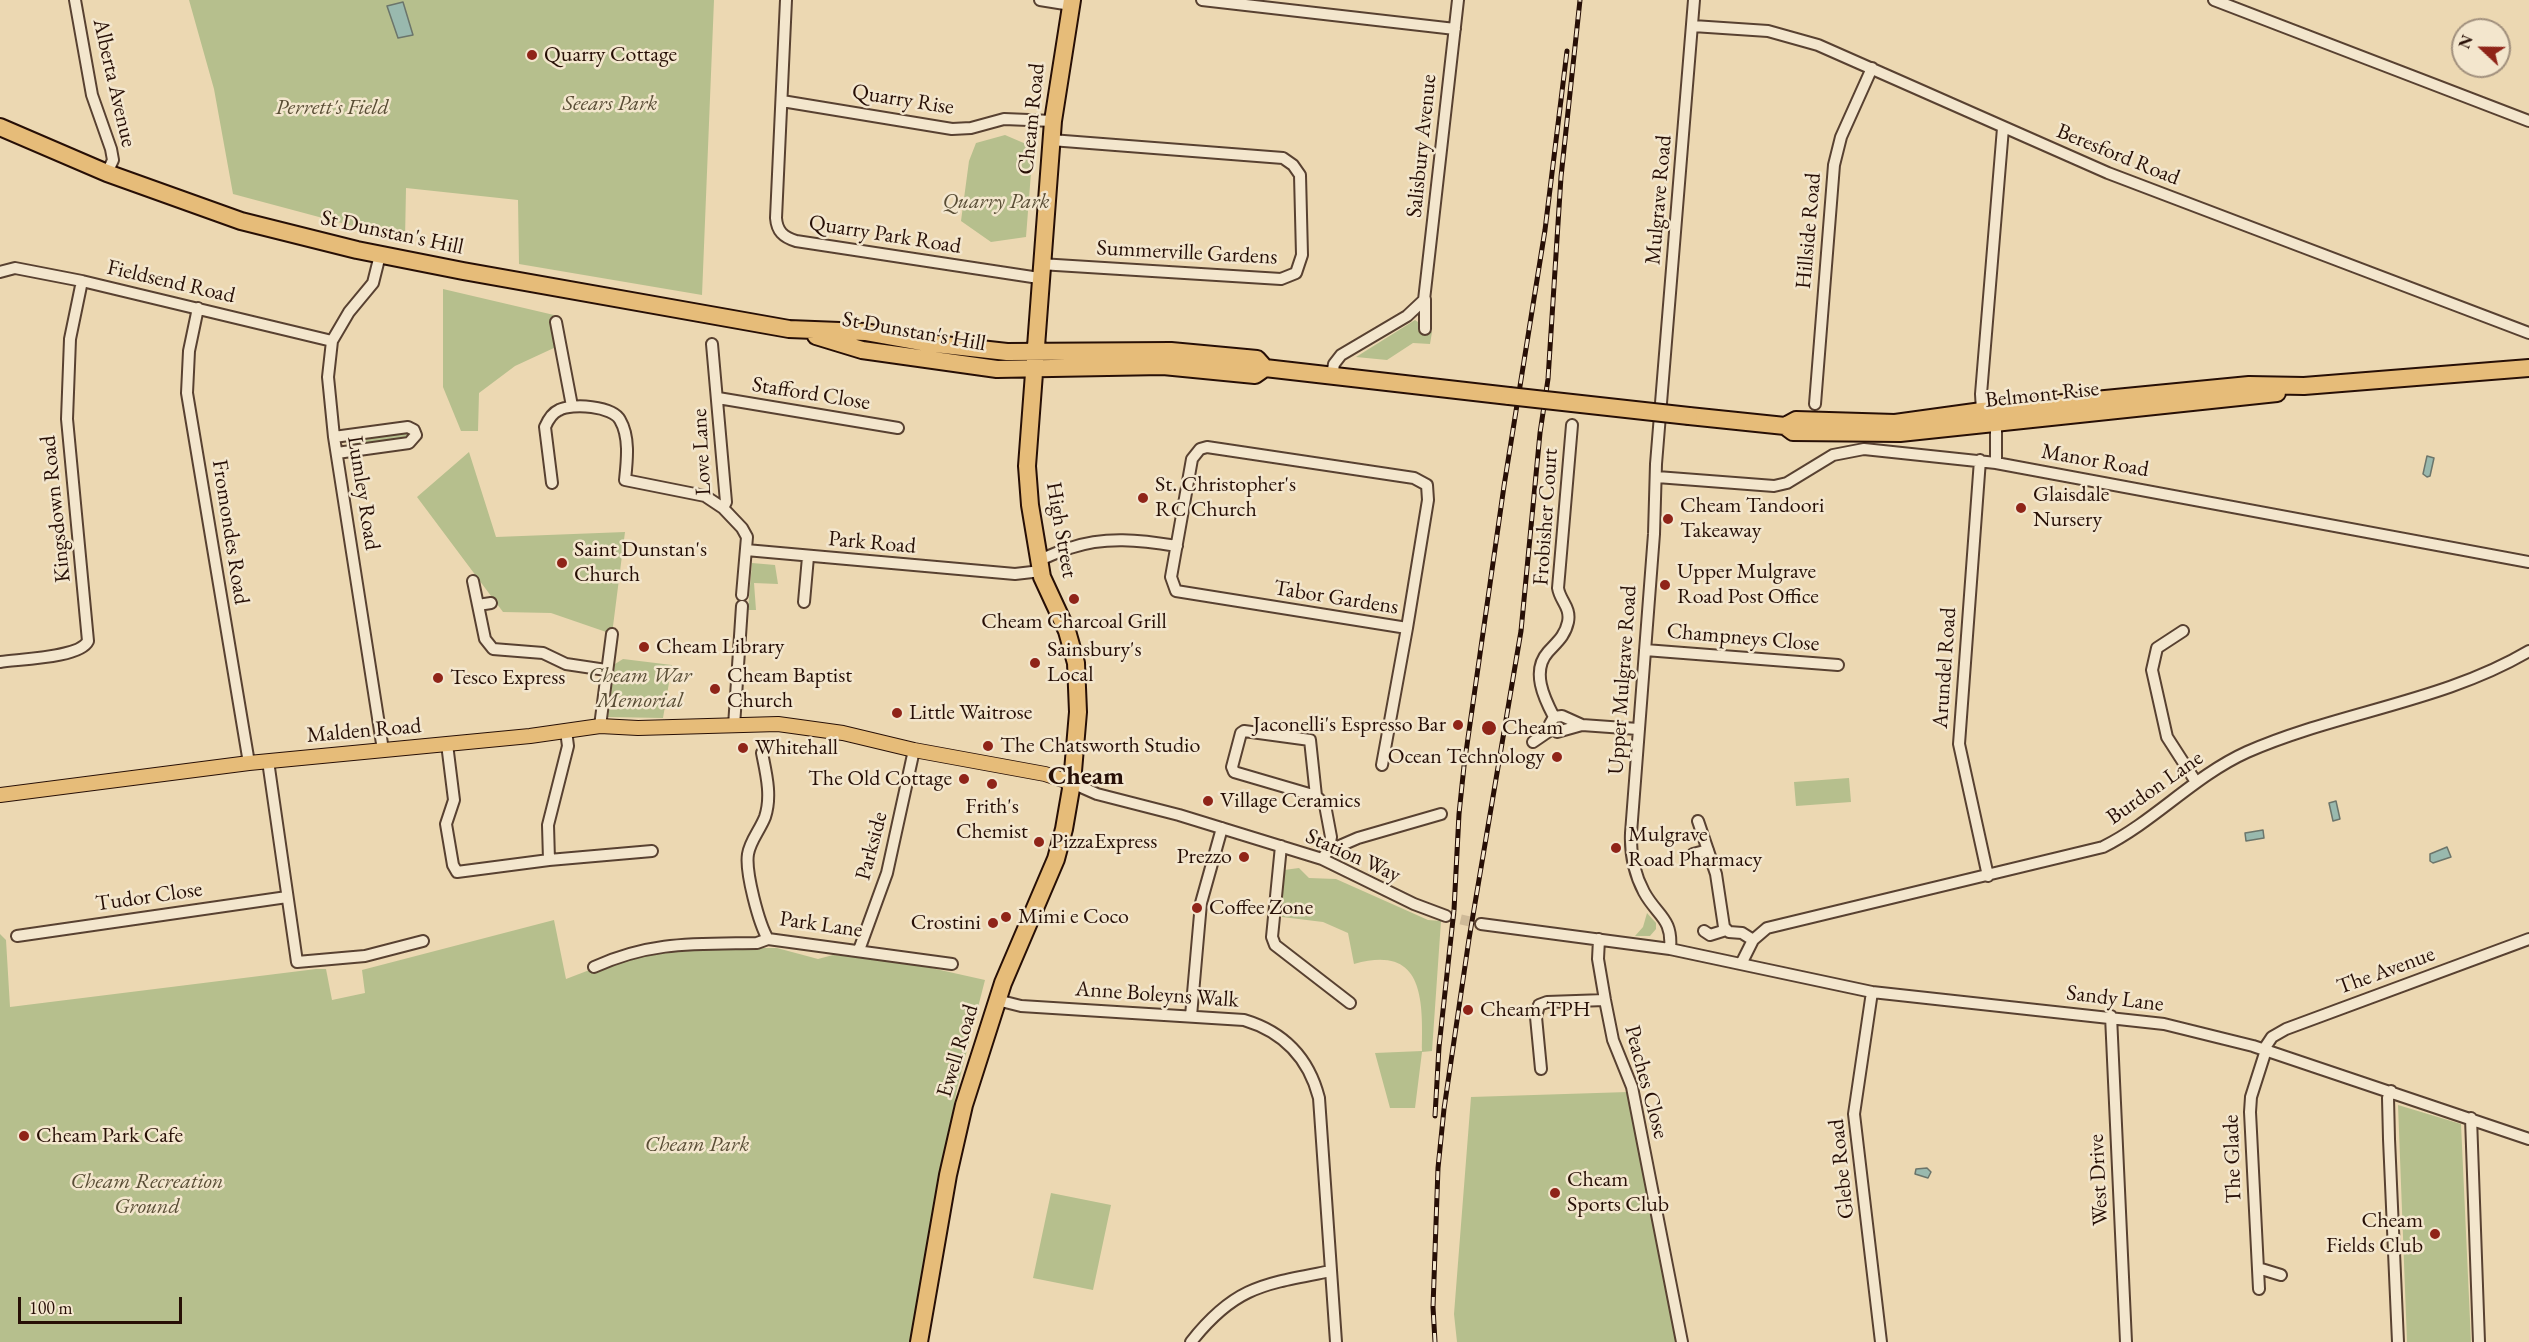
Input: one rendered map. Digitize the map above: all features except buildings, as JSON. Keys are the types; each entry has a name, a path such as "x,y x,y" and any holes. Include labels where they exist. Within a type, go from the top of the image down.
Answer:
{"highway":[{"name":"Cheam Road","path":"1034,351 1045,269 1053,121 1072,3"},
{"name":"St Dunstan's Hill","path":"0,127 107,173 241,221 380,255 789,328 862,350 997,369 1163,366 1255,375 1265,368 1257,359 1171,351 1007,352 926,343 865,332 789,328"},
{"name":"High Street","path":"1034,351 1027,466 1030,505 1040,565 1067,631 1077,663 1078,712 1072,783"},
{"name":"Belmont Rise","path":"1265,368 1785,426 1793,432 1900,434 1996,422 2253,397 2283,393 2304,386"},
{"name":"Belmont Rise","path":"1785,426 1796,420 1895,423 1982,411 2249,385 2304,386 2529,368"},
{"name":"Ewell Road","path":"919,1342 956,1138 976,1062 997,1000 1056,858 1072,783"}],"main road":[{"name":"Malden Road","path":"0,795 268,760 447,744 600,726 778,724 843,733 914,750 1045,774 1072,783"}],"street":[{"name":"Alberta Avenue","path":"75,0 92,95 111,149 113,160 107,173"},
{"name":"Quarry Park Road","path":"786,0 776,218 779,231 783,235 807,242 1045,269"},
{"path":"1040,0 1072,3"},
{"path":"1202,0 1455,29"},
{"name":"Salisbury Avenue","path":"1425,329 1425,296 1458,0"},
{"name":"Mulgrave Road","path":"1661,402 1694,0"},
{"path":"2214,0 2529,121"},
{"name":"Beresford Road","path":"1692,26 1783,34 1818,45 2108,173 2529,333"},
{"name":"Hillside Road","path":"1815,404 1834,165 1841,137 1872,68"},
{"name":"Quarry Rise","path":"782,101 952,129 971,128 1004,119 1053,121"},
{"path":"1982,411 1981,394 2003,128"},
{"name":"Summerville Gardens","path":"1045,269 1285,279 1296,273 1302,255 1300,175 1293,165 1283,158 1051,141"},
{"name":"Lumley Road","path":"380,255 373,284 344,319 332,341 328,376 334,437 383,750"},
{"name":"Fieldsend Road","path":"0,272 15,268 82,281 332,341"},
{"name":"Kingsdown Road","path":"0,662 70,653 82,650 88,641 67,419 70,339 82,281"},
{"path":"1332,375 1334,364 1341,355 1415,310 1422,304 1425,296"},
{"name":"Fromondes Road","path":"198,308 189,351 187,393 249,763"},
{"path":"556,322 572,406"},
{"name":"Love Lane","path":"712,344 726,502 723,508 745,532 746,550"},
{"name":"Stafford Close","path":"718,398 898,428"},
{"name":"Upper Mulgrave Road","path":"1661,402 1631,833 1632,862 1645,894 1670,927 1670,949"},
{"path":"552,483 545,427 553,413 572,406 601,408 619,417 626,436 625,480 705,495 723,508"},
{"path":"1996,422 1996,463"},
{"name":"Frobisher Court","path":"1554,717 1540,682 1543,658 1563,637 1569,614 1558,588 1572,425"},
{"path":"334,437 408,427 414,430 416,435 409,443 337,453"},
{"name":"Tabor Gardens","path":"1207,447 1414,478 1427,485 1428,500 1407,628 1182,594 1176,591 1171,578 1192,459 1200,449 1207,447"},
{"name":"Manor Road","path":"1657,477 1774,486 1787,483 1833,455 1852,449 1980,460 2529,562"},
{"name":"Arundel Road","path":"1980,460 1959,744 1988,876"},
{"name":"Park Road","path":"746,550 1015,574 1040,565 1070,548 1107,540 1143,541 1177,546"},
{"path":"734,726 746,550"},
{"path":"804,602 808,557"},
{"path":"473,581 485,639 493,649 543,653 566,664 606,670"},
{"path":"477,605 491,603"},
{"path":"1382,765 1407,628"},
{"path":"2183,631 2157,648 2152,670 2170,745 2196,782"},
{"path":"600,726 612,634"},
{"name":"Champneys Close","path":"1645,650 1838,665"},
{"name":"Burdon Lane","path":"1753,940 1761,931 1781,924 2103,847 2138,827 2196,782 2231,760 2262,746 2471,679 2529,651"},
{"path":"1552,729 1551,721 1554,717 1562,716 1581,725 1638,729"},
{"path":"1552,729 1562,732 1581,725"},
{"path":"1533,742 1552,729"},
{"path":"549,860 548,825 568,746 566,731"},
{"path":"1316,796 1310,740 1244,731 1241,733 1232,767 1234,772 1316,796 1325,805 1331,837 1325,855"},
{"path":"447,744 453,804 446,824 455,869 460,873 549,860 652,851"},
{"name":"Parkside","path":"859,950 887,873 914,750"},
{"name":"Park Lane","path":"762,753 768,793 767,806 750,846 748,865 768,939 813,947 859,950 952,964"},
{"path":"268,760 297,962 365,956 423,941"},
{"name":"Station Way","path":"1072,783 1097,794 1281,846 1325,855 1414,904 1446,916"},
{"path":"1325,855 1358,838 1441,814"},
{"path":"1698,821 1716,874 1717,893 1726,930"},
{"path":"1191,1016 1201,903 1222,828"},
{"path":"1281,846 1272,937 1275,945 1350,1003"},
{"path":"1693,854 1708,850"},
{"name":"Tudor Close","path":"17,936 287,897"},
{"path":"1481,924 1670,949"},
{"path":"1704,931 1710,935 1726,930 1747,935 1753,940 1741,964"},
{"path":"594,966 637,949 677,944 757,943 768,939"},
{"name":"Peaches Close","path":"1599,939 1598,959 1613,1040 1632,1088 1682,1342"},
{"name":"The Avenue","path":"2265,1050 2272,1037 2286,1029 2529,939"},
{"name":"Sandy Lane","path":"1670,949 1872,992 2111,1016 2188,1029 2265,1050 2529,1139"},
{"name":"Glebe Road","path":"1872,992 1854,1114 1881,1342"},
{"name":"Anne Boleyns Walk","path":"997,1000 1021,1006 1089,1015 1191,1016 1244,1020 1257,1024 1289,1044 1308,1069 1315,1083 1321,1113 1336,1342"},
{"path":"1541,1069 1536,1017 1539,1005 1546,1002 1605,1000"},
{"name":"West Drive","path":"2111,1016 2126,1342"},
{"name":"The Glade","path":"2259,1289 2250,1112 2251,1097 2265,1050"},
{"path":"2391,1091 2388,1098 2398,1342"},
{"path":"2471,1118 2479,1342"},
{"path":"2258,1268 2281,1275"},
{"path":"1191,1342 1218,1310 1237,1297 1271,1284 1331,1271"}],"green space":[{"path":"189,0 714,0 702,295 519,264 518,200 406,188 405,240 233,194 214,89"},
{"name":"Quarry Park","path":"1005,135 1033,147 1026,237 991,242 961,221 969,161 976,143"},
{"path":"443,289 554,315 556,347 515,366 479,393 478,431 461,431 443,387"},
{"path":"1415,320 1418,322 1420,332 1432,332 1430,344 1413,343 1387,360 1356,357"},
{"path":"410,432 410,438 346,445 346,440"},
{"path":"469,452 496,537 625,532 612,634 551,613 503,612 417,497"},
{"path":"752,563 775,565 778,584 754,583 756,610 748,610"},
{"name":"Cheam War Memorial","path":"623,659 672,665 663,718 608,717 615,664"},
{"path":"1849,778 1851,802 1796,806 1794,782"},
{"path":"1299,868 1309,878 1336,879 1428,920 1441,921 1432,1051 1422,1052 1415,1108 1390,1108 1375,1053 1422,1051 1422,1013 1415,980 1407,969 1394,962 1377,960 1354,964 1348,933 1323,922 1282,917 1284,870"},
{"path":"1647,913 1656,923 1656,929 1650,936 1635,936 1643,927"},
{"name":"Cheam Park","path":"554,920 566,979 626,956 670,948 777,948 818,959 833,955 891,959 985,980 957,1089 910,1342 0,1342 0,934 6,940 10,1007 316,969 326,969 332,1000 365,993 362,970"},
{"name":"Cheam Sports Club","path":"1628,1092 1677,1342 1457,1342 1454,1314 1471,1097"},
{"name":"Cheam Fields Club","path":"2398,1105 2461,1124 2471,1342 2407,1342"},
{"path":"1051,1193 1111,1205 1093,1290 1033,1278"}],"water":[{"path":"403,2 413,35 398,38 387,6"},
{"path":"2427,456 2434,458 2430,476 2427,477 2423,474"},
{"path":"2336,801 2340,819 2333,821 2329,803"},
{"path":"2263,830 2264,838 2246,841 2245,833"},
{"path":"2447,847 2451,857 2433,863 2430,861 2430,854"},
{"path":"1927,1168 1931,1172 1928,1178 1915,1174 1916,1169"}],"tunnel":[{"path":"1446,916 1481,924"}],"railway":[{"path":"1435,1342 1433,1307 1438,1168 1444,1109 1469,939 1521,631 1540,433 1548,379 1561,177 1580,0"},
{"path":"1435,1116 1439,1047 1454,910 1464,766 1504,486 1545,230 1567,51"}],"place":[{"name":"Quarry Cottage","path":"532,55"},
{"name":"St. Christopher's RC Church","path":"1143,498"},
{"name":"Glaisdale Nursery","path":"2021,508"},
{"name":"Cheam Tandoori Takeaway","path":"1668,519"},
{"name":"Saint Dunstan's Church","path":"562,563"},
{"name":"Upper Mulgrave Road Post Office","path":"1665,585"},
{"name":"Cheam Charcoal Grill","path":"1074,599"},
{"name":"Cheam Library","path":"644,647"},
{"name":"Sainsbury's Local","path":"1035,663"},
{"name":"Tesco Express","path":"438,678"},
{"name":"Cheam Baptist Church","path":"715,689"},
{"name":"Little Waitrose","path":"897,713"},
{"name":"Jaconelli's Espresso Bar","path":"1458,725"},
{"name":"Cheam","path":"1489,728"},
{"name":"The Chatsworth Studio","path":"988,746"},
{"name":"Whitehall","path":"743,748"},
{"name":"Ocean Technology","path":"1557,757"},
{"name":"The Old Cottage","path":"964,779"},
{"name":"Frith's Chemist","path":"992,784"},
{"name":"Village Ceramics","path":"1208,801"},
{"name":"PizzaExpress","path":"1039,842"},
{"name":"Mulgrave Road Pharmacy","path":"1616,848"},
{"name":"Prezzo","path":"1244,857"},
{"name":"Coffee Zone","path":"1197,908"},
{"name":"Mimi e Coco","path":"1006,917"},
{"name":"Crostini","path":"993,923"},
{"name":"Cheam TPH","path":"1468,1010"},
{"name":"Cheam Park Cafe","path":"24,1136"},
{"name":"Cheam Sports Club","path":"1555,1193"},
{"name":"Cheam Fields Club","path":"2435,1234"}],"district":[{"name":"Cheam","path":"1086,777"}],"park label":[{"name":"Seears Park","path":"610,104"},
{"name":"Perrett's Field","path":"332,108"},
{"name":"Cheam Recreation Ground","path":"147,1194"}]}
